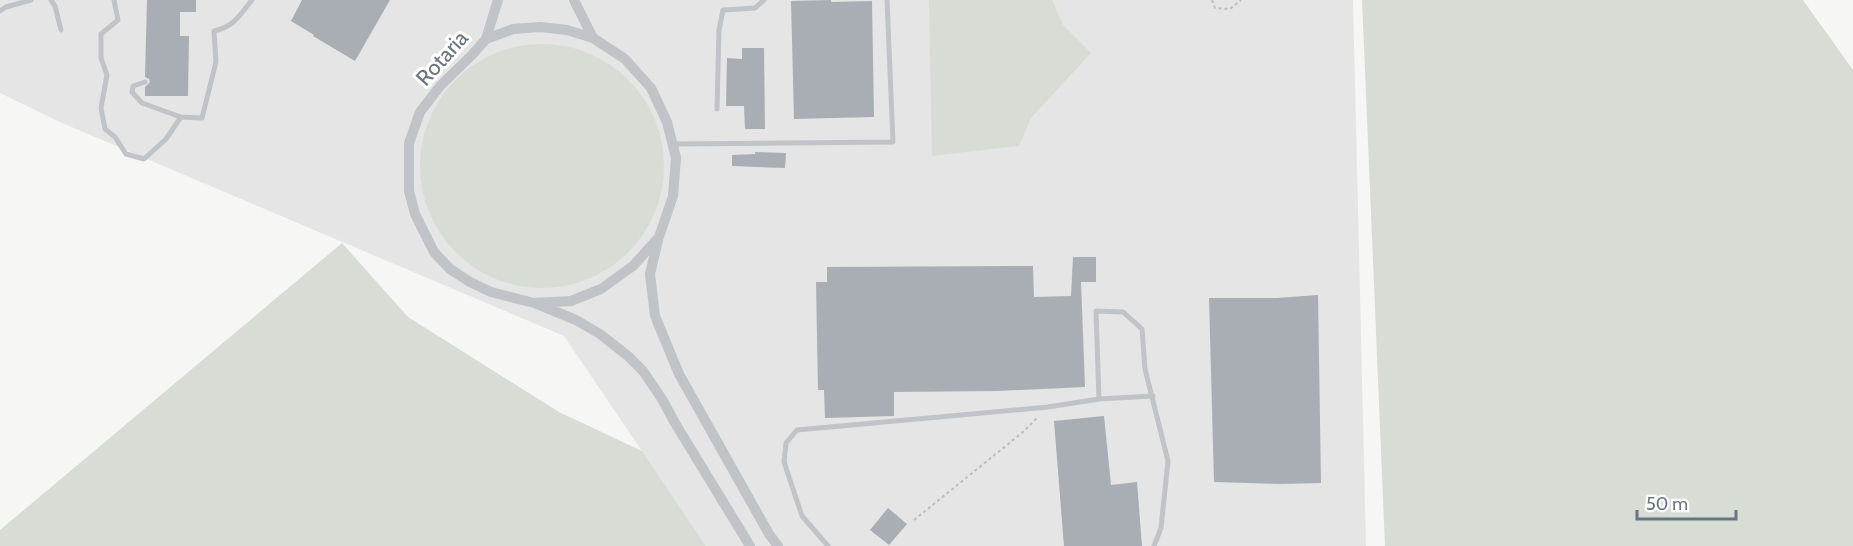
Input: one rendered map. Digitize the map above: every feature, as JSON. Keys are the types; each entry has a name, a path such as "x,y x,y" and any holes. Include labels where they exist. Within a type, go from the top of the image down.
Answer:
{"street":[{"path":"486,39 498,0"},
{"path":"574,0 593,38"},
{"name":"Rotaria","path":"540,27 567,30 593,38 625,59 651,88 667,122 676,158 673,196 659,237 633,266 601,289 571,302 534,303 491,292 450,269 434,252 415,214 409,190 409,143 420,112 441,85 486,39 513,29 540,27"},
{"path":"659,237 650,274 655,316 679,374 778,546"},
{"path":"534,303 576,320 600,334 643,370 750,546"}],"lane":[{"path":"0,11 6,7 32,0"},
{"path":"51,0 55,6 61,30"},
{"path":"114,0 118,20 101,34 101,58 107,75 102,108 105,129 116,137 126,154 144,159 166,138 181,117"},
{"path":"145,82 133,86 132,92 142,103 181,117 202,118 216,62 214,31 236,22 252,0"},
{"path":"717,109 719,30 723,10 755,8 764,0"},
{"path":"672,144 893,142 887,0"},
{"path":"1099,399 1096,311 1123,312 1142,328 1145,369 1168,461 1161,528 1154,546"},
{"path":"828,546 802,516 784,462 786,443 797,430 1048,407 1099,399 1153,396"}],"path":[{"path":"1212,0 1215,9 1230,9 1241,0"},
{"path":"915,520 1023,432 1048,407"}],"shaded area":[{"path":"0,0 1353,0 1366,546 706,546 564,336 62,123 0,93"},
{"path":"929,0 1052,0 1063,25 1091,53 1031,118 1019,146 932,156"},
{"path":"1362,0 1803,0 1853,70 1853,546 1385,546"},
{"path":"542,44 566,46 589,53 600,58 628,80 650,108 655,119 662,142 664,166 662,190 655,213 650,224 628,252 600,274 589,279 566,286 542,288 518,286 495,279 484,274 456,252 434,224 429,213 422,190 420,166 422,142 429,119 434,108 456,80 484,58 495,53 518,46"},
{"path":"342,243 408,317 559,412 642,451 706,546 0,546 0,530"}],"building":[{"path":"147,0 196,0 196,12 180,12 180,36 189,36 188,96 145,96 145,87 150,82 145,77"},
{"path":"302,0 390,0 355,61 291,21"},
{"path":"831,0 831,2 872,1 874,117 794,119 791,1"},
{"path":"742,48 764,48 765,129 745,129 744,106 726,106 727,58 742,59"},
{"path":"755,152 786,153 785,168 732,166 732,155 755,154"},
{"path":"1073,257 1096,257 1096,282 1081,282 1085,387 894,392 894,416 825,418 824,390 818,390 816,282 827,282 827,267 1033,266 1034,297 1071,296"},
{"path":"1318,295 1321,483 1214,482 1209,298 1277,298"},
{"path":"1104,416 1111,485 1137,482 1142,546 1064,546 1054,421"},
{"path":"888,508 907,524 889,545 870,530"}]}
